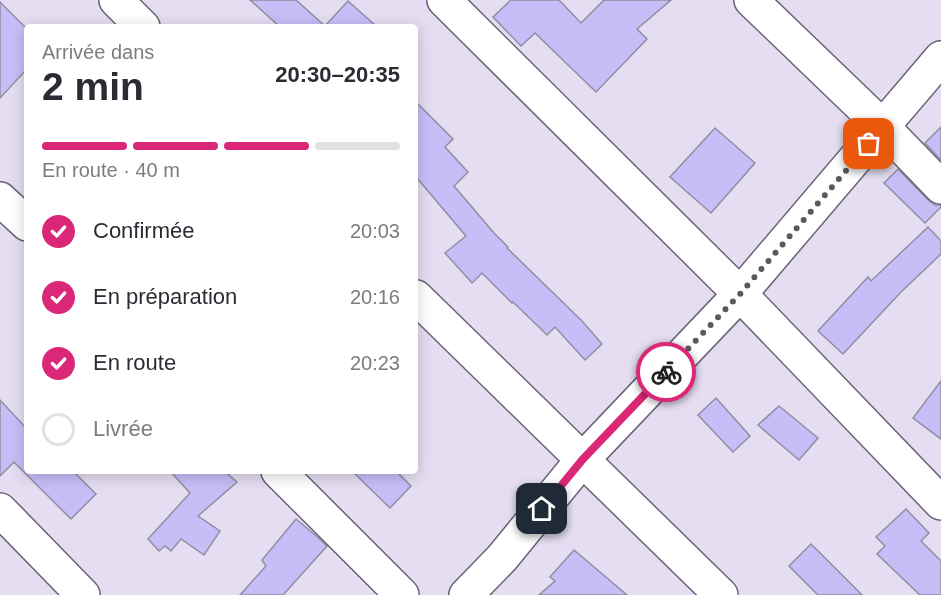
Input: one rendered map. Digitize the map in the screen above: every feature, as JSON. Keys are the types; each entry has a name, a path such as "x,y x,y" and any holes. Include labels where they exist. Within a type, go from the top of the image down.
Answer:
{"street":[{"path":"116,0 140,24"},
{"path":"444,0 740,294 941,502"},
{"path":"751,0 941,187"},
{"path":"466,595 502,558 583,459 740,294 941,58"},
{"path":"0,199 24,221"},
{"path":"418,299 721,595"},
{"path":"281,474 402,595"},
{"path":"0,510 83,595"}],"building":[{"path":"250,0 296,0 323,24 277,24"},
{"path":"511,0 559,0 581,23 604,0 671,0 637,29 647,39 596,92 535,33 521,46 493,17"},
{"path":"348,1 374,24 327,24"},
{"path":"0,2 24,26 24,72 0,98"},
{"path":"418,104 453,139 445,147 468,172 454,186 507,248 582,321 602,344 585,360 555,327 547,335 482,273 472,283 445,253 466,236 418,179"},
{"path":"941,127 941,160 925,143"},
{"path":"715,128 755,163 711,213 670,177"},
{"path":"898,169 928,200 935,205 941,205 925,223 884,183"},
{"path":"928,227 941,241 941,254 901,292 843,354 818,331 868,277 871,281"},
{"path":"941,381 941,439 913,418"},
{"path":"716,398 750,436 733,452 698,415"},
{"path":"0,400 24,426 24,472 14,462 0,476"},
{"path":"779,406 818,438 799,460 758,425"},
{"path":"26,474 76,474 96,494 71,519"},
{"path":"173,474 228,474 237,482 198,516 220,531 204,555 181,539 171,551 165,546 159,551 148,539 190,493"},
{"path":"355,474 399,474 411,486 390,508"},
{"path":"906,509 929,533 921,541 941,561 941,595 920,595 877,554 885,546 876,537"},
{"path":"296,519 327,546 283,595 240,595 266,566 262,560"},
{"path":"811,544 862,595 818,595 789,566"},
{"path":"574,550 627,595 539,595 555,581 550,577"}],"way so far":[{"path":"666,372 740,294 869,144"}],"route":[{"path":"542,509 583,459 666,372"}]}
